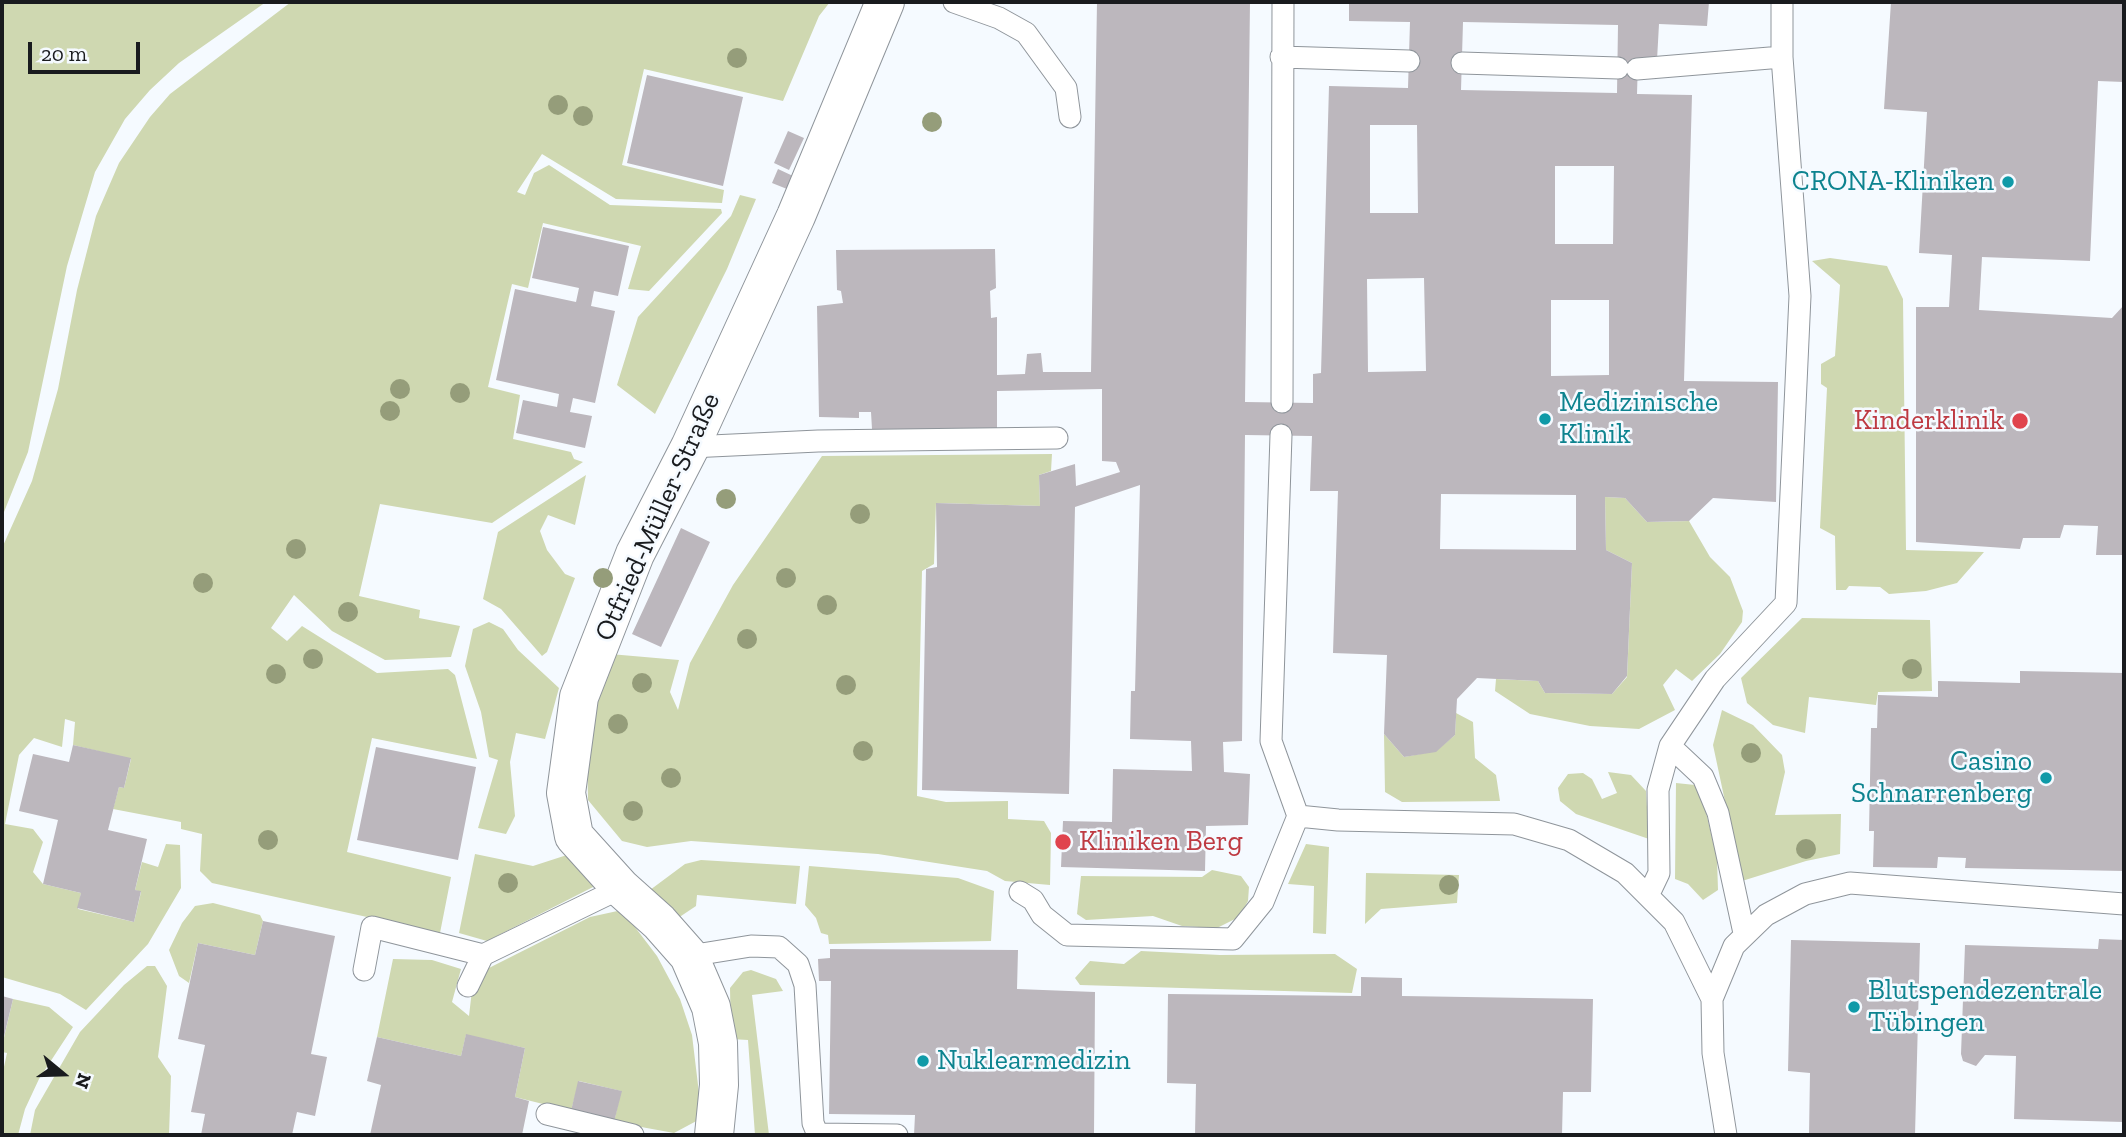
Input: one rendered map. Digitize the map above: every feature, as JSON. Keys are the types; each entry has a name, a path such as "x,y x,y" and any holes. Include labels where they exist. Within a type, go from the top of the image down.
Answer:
{"street":[{"name":"Otfried-Müller-Straße","path":"714,1135 719,1085 718,1043 710,1007 689,956 574,836 566,793 579,697 635,554 690,447 799,209 885,2"}],"lane":[{"path":"954,2 999,18 1026,33 1066,88 1070,117"},
{"path":"1282,402 1283,2"},
{"path":"1648,896 1659,873 1658,790 1670,746 1715,679 1786,603 1800,296 1782,57 1782,2"},
{"path":"1281,57 1409,61"},
{"path":"1462,63 1628,69 1782,57"},
{"path":"1020,892 1033,900 1042,915 1067,935 1233,939 1263,902 1298,816 1271,741 1281,435"},
{"path":"690,447 818,441 1057,438"},
{"path":"1670,746 1703,777 1718,813 1744,933"},
{"path":"1298,816 1338,820 1514,824 1569,840 1625,873 1674,922 1712,999"},
{"path":"1726,1135 1713,1053 1712,999 1724,965 1744,933 1776,906 1805,894 1850,883 2124,904"},
{"path":"468,986 484,955 621,888"},
{"path":"364,970 372,927 484,955"},
{"path":"689,956 751,946 779,947 798,964 805,985 813,1124 818,1134 897,1135"},
{"path":"547,1114 633,1135"}],"green space":[{"path":"2,2 266,2 179,63 150,90 125,119 95,172 67,266 28,452 2,517"},
{"path":"291,2 830,2 819,16 783,101 644,69 622,165 724,190 722,203 616,199 542,154 517,192 525,195 534,173 549,165 610,205 721,209 722,213 649,291 628,289 641,246 543,223 528,288 512,284 488,387 520,395 513,439 571,452 574,459 583,462 492,523 380,504 359,596 420,610 419,618 460,626 451,657 385,660 332,631 294,595 271,628 287,641 302,626 377,673 448,669 455,675 477,759 372,738 347,852 451,877 440,933 212,883 200,871 202,834 181,829 181,822 113,809 119,787 124,788 131,759 73,745 75,722 65,719 62,747 34,738 19,755 5,824 33,829 43,842 33,872 43,884 81,893 78,909 134,922 141,892 135,890 142,862 158,867 166,844 180,845 181,888 148,944 86,1010 60,994 2,977 2,548 32,481 58,389 77,290 96,216 119,163 150,117 170,94"},
{"path":"740,195 756,199 727,269 655,414 617,385 638,317 731,216"},
{"path":"1830,258 1887,266 1903,299 1906,550 1984,552 1957,583 1926,591 1889,594 1880,587 1849,586 1846,590 1836,590 1835,536 1820,528 1827,388 1821,384 1821,364 1835,356 1840,285 1812,261"},
{"path":"1052,454 1051,471 1039,475 1040,506 936,503 934,564 922,571 917,796 946,802 1008,801 1008,819 1044,821 1051,833 1050,885 1005,881 987,871 878,854 691,841 647,847 622,841 588,800 587,753 600,682 610,654 679,660 670,692 678,710 690,663 733,585 822,456"},
{"path":"586,475 575,525 548,515 540,531 547,550 565,574 575,578 547,652 542,656 501,609 483,599 498,532"},
{"path":"1605,497 1625,498 1647,522 1689,521 1710,557 1730,577 1743,611 1742,622 1720,654 1692,681 1676,669 1663,685 1675,710 1639,729 1590,726 1530,714 1495,691 1496,679 1538,681 1545,693 1612,694 1627,677 1632,563 1606,550"},
{"path":"1802,618 1930,620 1932,691 1878,692 1876,705 1809,697 1805,733 1773,725 1747,703 1741,678"},
{"path":"489,622 503,629 518,650 559,688 545,739 516,733 510,762 515,816 506,834 478,828 498,760 489,757 481,712 465,666 473,629"},
{"path":"1722,710 1753,725 1782,755 1785,772 1775,815 1841,814 1840,854 1806,861 1742,881 1713,745"},
{"path":"1456,713 1473,722 1475,758 1496,775 1500,801 1402,802 1385,792 1384,734 1404,757 1436,751 1455,735"},
{"path":"1608,772 1631,775 1646,791 1649,839 1576,814 1560,801 1558,788 1568,774 1583,773 1592,779 1602,799 1617,793"},
{"path":"1676,783 1695,785 1705,808 1717,859 1718,890 1703,900 1688,884 1675,879"},
{"path":"1306,844 1329,847 1326,934 1313,933 1314,886 1288,884"},
{"path":"475,854 533,866 570,854 597,885 487,941 459,933"},
{"path":"701,860 800,866 796,904 697,895 696,906 675,920 650,890 685,864"},
{"path":"809,866 958,878 994,891 991,941 829,944 828,935 821,933 816,918 805,905"},
{"path":"1212,870 1241,876 1249,887 1248,901 1239,917 1217,928 1182,926 1153,916 1086,920 1077,914 1081,876 1202,877"},
{"path":"1366,873 1459,875 1457,903 1381,909 1365,924"},
{"path":"213,903 260,915 263,921 255,955 198,943 189,983 179,976 169,950 182,923 195,906"},
{"path":"622,910 657,956 680,999 692,1035 702,1118 674,1133 614,1122 621,1091 579,1081 571,1111 515,1097 525,1048 466,1035 461,1056 377,1037 393,959 432,960 461,969 452,1002 469,1016 472,990 483,971 590,917"},
{"path":"1141,951 1220,955 1335,954 1357,969 1352,993 1080,985 1075,978 1090,961 1124,964"},
{"path":"147,966 155,966 167,986 158,1057 171,1076 169,1135 30,1135 35,1110 80,1032 124,985"},
{"path":"751,970 776,979 783,991 752,995 769,1135 755,1135 748,1040 731,1039 730,988 743,972"},
{"path":"13,999 49,1007 73,1027 39,1079 25,1109 18,1135 2,1135 2,1076 7,1053 2,1052 2,1046"}],"building":[{"path":"1097,2 1250,2 1245,402 1313,403 1313,374 1321,373 1329,86 1408,88 1410,22 1349,21 1349,2 1709,2 1707,26 1659,24 1657,60 1638,60 1637,94 1692,95 1684,381 1778,382 1776,502 1713,498 1689,521 1647,522 1625,498 1605,497 1606,550 1632,563 1627,676 1612,694 1545,693 1538,681 1477,678 1457,699 1455,735 1436,752 1404,757 1384,734 1387,655 1333,653 1338,491 1310,491 1312,436 1245,435 1242,741 1223,742 1224,772 1250,774 1248,825 1206,826 1205,871 1061,867 1063,821 1112,822 1113,769 1192,771 1191,741 1130,739 1131,691 1135,691 1140,485 1075,507 1069,794 922,790 926,569 937,567 936,503 1040,506 1039,475 1075,464 1076,486 1120,472 1116,462 1102,461 1102,389 997,391 997,429 872,429 871,412 859,412 859,418 819,417 817,306 843,303 841,291 837,290 836,250 995,249 996,288 990,291 991,318 997,317 997,375 1025,374 1027,354 1041,353 1043,372 1091,372","holes":["1463,22 1618,25 1617,93 1461,90","1370,125 1417,125 1418,213 1370,213","1555,166 1614,166 1613,244 1555,244","1424,278 1426,371 1368,372 1367,279","1551,300 1609,300 1609,375 1551,376","1441,494 1576,495 1576,550 1440,549"]},
{"path":"1891,2 2124,2 2124,82 2098,81 2090,261 1982,257 1979,310 2112,318 2124,305 2124,555 2096,555 2098,526 2064,525 2060,538 2023,538 2020,549 1916,542 1916,307 1949,307 1952,255 1919,253 1927,112 1884,109"},
{"path":"647,75 743,97 723,186 627,163"},
{"path":"788,131 804,138 789,170 774,163"},
{"path":"778,169 793,176 787,189 772,183"},
{"path":"543,227 629,246 618,296 594,291 591,306 615,311 595,403 573,398 570,412 592,416 585,448 516,433 523,400 557,407 559,394 496,380 515,289 576,302 579,288 532,278"},
{"path":"681,528 710,542 661,647 632,634"},
{"name":"Casino Schnarrenberg","path":"2020,671 2124,673 2124,871 1965,868 1966,858 1938,857 1937,868 1873,867 1874,831 1869,831 1871,728 1877,728 1878,695 1938,697 1938,681 2020,683"},
{"path":"73,745 131,758 124,788 119,787 108,830 147,839 135,890 141,891 134,922 77,908 81,893 43,884 58,820 19,811 33,754 69,762"},
{"path":"376,747 476,767 458,860 357,840"},
{"path":"263,921 335,936 311,1054 327,1057 315,1116 297,1112 292,1135 201,1135 205,1114 191,1112 205,1045 178,1039 198,943 255,955"},
{"path":"2099,939 2124,940 2124,1122 2014,1119 2016,1056 1985,1055 1976,1066 1963,1061 1961,1054 1965,945 2098,949"},
{"name":"Blutspendezentrale Tübingen","path":"1791,940 1920,943 1915,1135 1809,1135 1810,1073 1788,1071"},
{"name":"Nuklearmedizin","path":"830,949 1018,950 1017,989 1095,992 1094,1135 914,1135 915,1115 829,1114 831,981 819,981 818,959 830,958"},
{"path":"1361,977 1402,978 1402,996 1593,999 1591,1092 1563,1092 1562,1135 1195,1135 1196,1084 1167,1083 1168,994 1361,996"},
{"path":"2,996 13,999 3,1041 2,1041"},
{"path":"466,1034 525,1048 515,1097 529,1101 522,1135 370,1135 381,1085 367,1081 377,1037 461,1056"},
{"path":"578,1081 622,1091 614,1122 571,1111"}],"place":[{"name":"CRONA-Kliniken","path":"2008,182"},
{"name":"Medizinische Klinik","path":"1545,419"},
{"name":"Kinderklinik","path":"2020,421"},
{"name":"Casino Schnarrenberg","path":"2046,778"},
{"name":"Kliniken Berg","path":"1063,842"},
{"name":"Blutspendezentrale Tübingen","path":"1854,1007"},
{"name":"Nuklearmedizin","path":"923,1061"}]}
